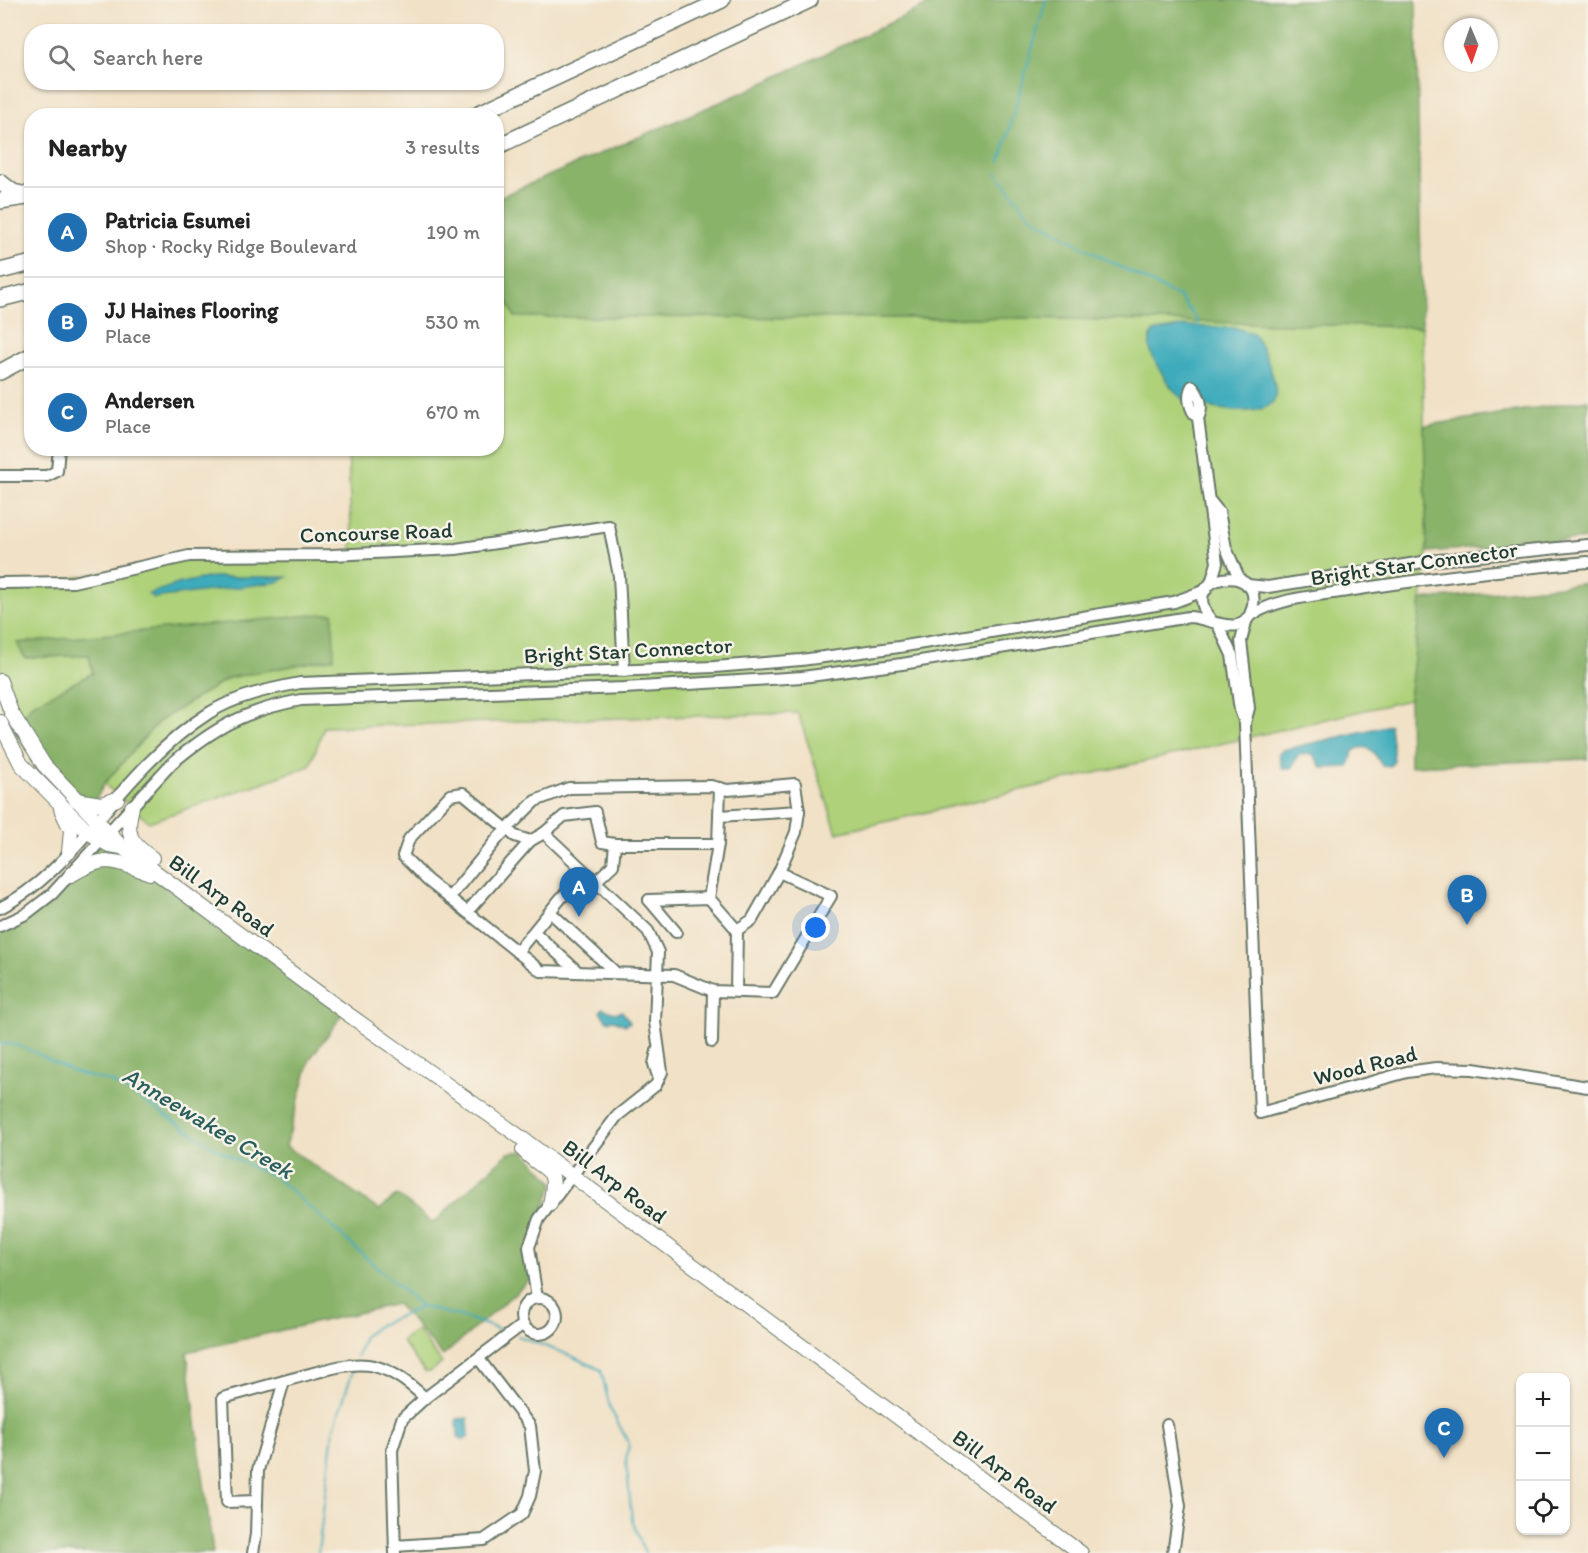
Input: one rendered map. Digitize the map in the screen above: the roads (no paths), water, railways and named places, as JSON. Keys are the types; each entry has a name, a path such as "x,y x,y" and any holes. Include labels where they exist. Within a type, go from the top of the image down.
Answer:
{"highway":[{"path":"488,108 722,0"},
{"path":"504,145 810,0"},
{"path":"0,182 13,192 24,194"},
{"path":"0,201 24,197"},
{"path":"0,271 24,265"},
{"path":"0,299 24,293"},
{"path":"0,372 24,359"},
{"path":"0,361 17,362"}],"main road":[{"name":"Bill Arp Road","path":"0,681 11,712 44,765 76,800 92,827"},
{"name":"Bill Arp Road","path":"0,722 21,764 54,797 106,836 109,845 122,847 571,1174 1081,1553"},
{"path":"54,797 71,830 69,852"},
{"path":"76,800 101,804 117,799"},
{"path":"132,807 128,825 130,836 139,849 214,905 213,914"},
{"path":"71,875 92,863 107,859 160,876"},
{"path":"516,1134 524,1151 552,1173 554,1183 550,1204"}],"street":[{"path":"1191,380 1201,405 1198,418 1211,502 1210,514 1217,563 1203,605 1232,655 1240,710 1245,723"},
{"path":"0,477 47,476 57,471 58,456"},
{"path":"1211,502 1219,512 1226,548 1253,599 1241,641 1249,708 1245,723"},
{"name":"Concourse Road","path":"0,583 73,582 189,556 332,555 445,549 609,526 619,576 624,670"},
{"name":"Bright Star Connector","path":"1244,582 1268,587 1429,561 1588,545"},
{"name":"Bright Star Connector","path":"1248,617 1282,602 1403,582 1485,571 1588,562"},
{"path":"1208,587 1225,577 1244,582"},
{"name":"Bright Star Connector","path":"0,908 17,900 40,881 159,752 181,733 210,712 267,689 300,683 714,667 851,654 1174,602 1208,587"},
{"name":"Bright Star Connector","path":"0,926 26,914 71,875 171,764 219,726 272,706 302,700 624,688 802,677 902,664 1177,618 1202,617 1215,623"},
{"path":"1215,623 1236,626 1248,617"},
{"name":"Wood Road","path":"1245,723 1260,1113 1398,1074 1436,1068 1480,1070 1588,1087"},
{"path":"449,898 507,829 535,801 569,788 711,786 728,790 795,784 799,811 796,832 779,872 752,920 737,930"},
{"path":"709,898 718,844 720,788"},
{"path":"530,841 516,836 463,793 450,795 410,840 403,856 449,898 541,971 614,971 674,975 713,991 774,993 831,896 779,872"},
{"path":"719,816 799,811"},
{"path":"467,912 530,841 544,833 564,816 595,812 602,842 718,844"},
{"path":"537,1298 529,1247 539,1219 617,1116 657,1085 658,1076 654,1064 657,1051 655,1022 658,952 648,931 544,833"},
{"path":"596,882 613,865 615,844"},
{"path":"517,952 585,873"},
{"path":"709,898 737,930 736,991"},
{"path":"676,932 649,900 709,898"},
{"path":"550,912 614,971"},
{"path":"534,932 576,970"},
{"path":"712,1042 713,991"},
{"path":"537,1298 552,1301 558,1320 547,1332 527,1330 522,1325 522,1310 526,1302 537,1298"},
{"path":"479,1359 514,1402 530,1426 535,1471 530,1496 522,1514 484,1540 395,1549 392,1450 402,1419 522,1325"},
{"path":"257,1501 228,1502 223,1398 357,1363 378,1365 404,1377 426,1398"},
{"path":"253,1553 258,1470 284,1381"},
{"path":"1167,1425 1180,1506 1173,1553"}],"water":[{"path":"1185,326 1236,328 1253,333 1273,376 1274,400 1268,406 1244,411 1199,405 1179,396 1167,382 1153,358 1150,341 1153,332"},
{"path":"212,577 287,577 278,582 154,598 148,594 181,583"},
{"path":"1390,725 1394,761 1390,766 1382,766 1371,750 1364,747 1353,751 1349,767 1322,768 1313,754 1298,755 1291,769 1282,769 1279,754 1283,750"},
{"path":"603,1008 614,1013 622,1011 630,1022 625,1025 614,1020 607,1021 600,1012"},
{"path":"468,1418 469,1437 463,1440 458,1437 457,1419"}],"waterway":[{"path":"1000,162 1046,0"},
{"path":"997,173 1030,216 1180,298 1197,320 1198,327"},
{"name":"Anneewakee Creek","path":"0,1044 28,1049 77,1073 119,1086 222,1151 273,1175 422,1307 464,1317 504,1331"},
{"path":"357,1356 364,1336 379,1325 422,1307"},
{"path":"518,1336 601,1370 610,1408 629,1444 626,1460 632,1520 645,1553"},
{"path":"318,1553 333,1431 353,1370"}],"place":[{"name":"Patricia Esumei","path":"579,917"},
{"name":"JJ Haines Flooring","path":"1467,925"},
{"name":"Andersen","path":"1444,1458"}]}
